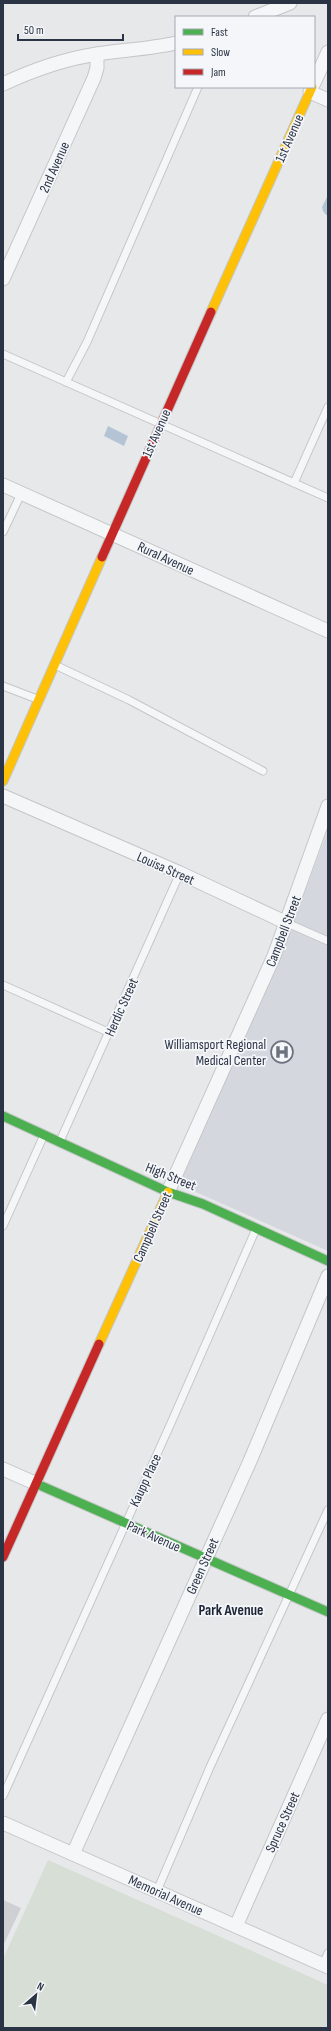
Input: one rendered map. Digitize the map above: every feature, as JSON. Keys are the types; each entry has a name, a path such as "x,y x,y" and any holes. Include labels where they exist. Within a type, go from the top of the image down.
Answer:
{"street":[{"path":"258,16 290,3"},
{"path":"3,84 48,65 97,54 147,49 175,43"},
{"name":"1st Avenue","path":"315,80 328,52"},
{"name":"2nd Avenue","path":"3,279 94,78 97,68 97,54"},
{"name":"1st Avenue","path":"3,781 38,699 312,88"},
{"path":"313,88 328,100"},
{"name":"Rural Avenue","path":"3,486 328,631"},
{"name":"Louisa Street","path":"3,796 180,873 287,923"},
{"name":"Campbell Street","path":"3,1557 252,1008 287,923 328,806"},
{"name":"High Street","path":"3,1116 168,1192 203,1204 328,1261"},
{"name":"Green Street","path":"73,1854 142,1705 205,1558 250,1460 328,1276"},
{"name":"Park Avenue","path":"3,1468 328,1612"},
{"name":"Spruce Street","path":"236,1926 328,1719"},
{"name":"Memorial Avenue","path":"3,1823 236,1926 326,1961"}],"lane":[{"path":"66,382 87,342 198,88"},
{"path":"3,354 328,498"},
{"path":"294,483 328,407"},
{"path":"3,532 21,494"},
{"path":"54,665 129,700 263,771"},
{"path":"3,686 38,699"},
{"name":"Herdic Street","path":"60,1141 110,1033 180,873"},
{"name":"Louisa Street","path":"287,923 328,941"},
{"path":"3,985 110,1033"},
{"path":"3,1226 5,1218 44,1134"},
{"name":"Kaupp Place","path":"3,1796 171,1423 256,1228"},
{"path":"157,1891 210,1767 328,1510"}],"shaded area":[{"name":"Williamsport Regional Medical Center","path":"328,830 328,1251 178,1184 295,919"},
{"path":"48,1860 328,1985 328,2028 3,2028 3,1959"}],"water":[{"path":"328,195 328,215 326,215 322,207"},
{"path":"108,426 128,436 124,446 104,436"}],"building":[{"path":"3,1900 21,1908 3,1946"}],"traffic: fast":[{"path":"3,1116 168,1192 203,1204 328,1261"},
{"path":"37,1484 328,1612"}],"traffic: slow":[{"path":"211,312 312,88"},
{"path":"3,781 102,557"},
{"path":"99,1344 168,1192"}],"traffic: jam":[{"path":"102,557 211,312"},
{"path":"3,1557 99,1344"}],"place":[{"name":"Williamsport Regional Medical Center","path":"282,1052"}],"district":[{"name":"Park Avenue","path":"231,1610"}]}
